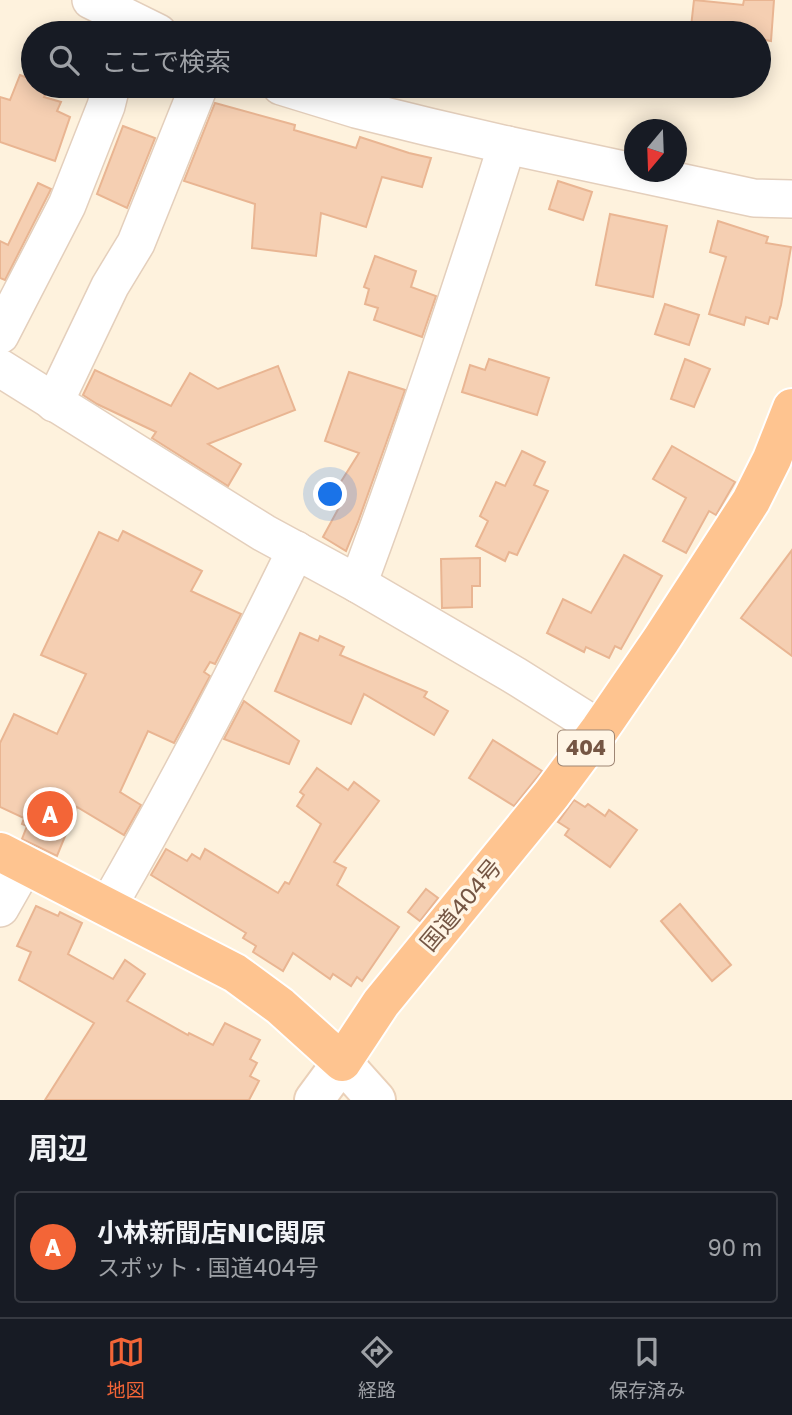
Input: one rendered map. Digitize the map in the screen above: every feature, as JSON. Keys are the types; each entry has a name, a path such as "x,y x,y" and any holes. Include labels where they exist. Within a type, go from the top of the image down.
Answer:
{"highway":[{"name":"国道404号","path":"342,1062 381,1003 551,795 600,729 751,501 772,459 792,408"},
{"path":"12,858 235,973 280,1006 342,1062"}],"main road":[{"path":"314,1100 342,1062 376,1100"}],"street":[{"path":"91,0 126,21"},
{"path":"0,335 66,205 108,98"},
{"path":"54,402 110,286 136,243 195,98"},
{"path":"320,98 507,145 754,198 792,199"},
{"path":"358,584 442,348 507,145"},
{"path":"0,368 252,526 358,584 514,675 600,729"},
{"path":"108,906 183,774 296,550"},
{"path":"0,908 12,858"}],"building":[{"path":"694,0 743,5 744,0 774,0 771,41 771,21 692,21"},
{"path":"20,75 21,98 47,98 61,102 57,111 70,117 55,161 0,142 0,97 10,100"},
{"path":"215,103 295,125 294,130 356,148 360,137 431,158 422,187 382,177 366,227 321,213 316,256 252,248 255,204 184,181"},
{"path":"123,126 155,138 127,208 97,194"},
{"path":"558,181 592,192 583,220 549,209"},
{"path":"38,183 51,189 5,280 0,278 0,241 8,245"},
{"path":"610,214 667,226 653,297 596,285"},
{"path":"718,221 768,237 766,243 791,247 777,319 770,317 768,324 746,317 744,325 709,314 726,257 710,252"},
{"path":"375,256 416,271 411,287 436,296 422,337 374,320 378,308 365,304 369,289 364,287"},
{"path":"665,304 699,315 689,345 655,334"},
{"path":"489,359 549,378 537,415 462,392 470,365 485,370"},
{"path":"685,359 710,369 694,407 671,399"},
{"path":"278,366 295,410 208,444 241,464 228,486 152,438 156,432 83,395 95,370 171,406 190,373 218,389"},
{"path":"349,372 405,390 346,551 323,537 342,502 332,496 359,453 325,441"},
{"path":"672,446 735,482 716,515 709,511 686,553 663,541 686,498 653,479"},
{"path":"522,451 545,462 534,485 548,491 517,555 509,552 505,561 476,546 488,521 480,516 496,482 505,486"},
{"path":"123,531 202,571 191,591 241,614 215,664 210,662 204,672 210,676 174,743 148,731 120,792 141,805 124,835 77,807 57,856 22,839 27,826 22,824 24,818 0,807 0,743 14,714 57,734 86,674 41,655 99,532 118,541"},
{"path":"792,550 792,656 741,618"},
{"path":"624,555 662,576 621,649 615,646 609,658 586,647 584,652 547,633 563,599 591,613"},
{"path":"480,558 480,586 472,586 472,607 442,608 441,559"},
{"path":"300,633 318,641 320,636 344,647 340,655 427,692 424,697 448,711 434,735 364,694 351,724 275,691"},
{"path":"244,701 299,741 289,764 224,739"},
{"path":"493,740 542,771 514,806 469,778"},
{"path":"317,768 348,790 354,782 379,801 334,862 346,868 337,885 399,927 362,981 357,977 351,986 333,974 330,979 293,953 283,971 253,952 256,946 243,938 246,933 151,875 166,849 187,861 192,854 200,859 205,849 278,893 285,882 289,884 321,824 297,806 304,795 300,792"},
{"path":"574,800 585,807 588,804 605,816 609,810 637,830 610,867 565,835 569,829 558,822"},
{"path":"426,889 438,898 420,921 408,912"},
{"path":"680,904 731,965 712,981 661,921"},
{"path":"36,906 58,916 60,912 82,923 68,954 113,979 125,960 145,974 127,1001 188,1035 189,1033 213,1045 225,1023 260,1040 250,1059 257,1063 250,1076 259,1081 249,1100 45,1100 94,1023 19,980 31,952 17,946"}],"place":[{"name":"小林新聞店NIC関原","path":"50,814"}]}
